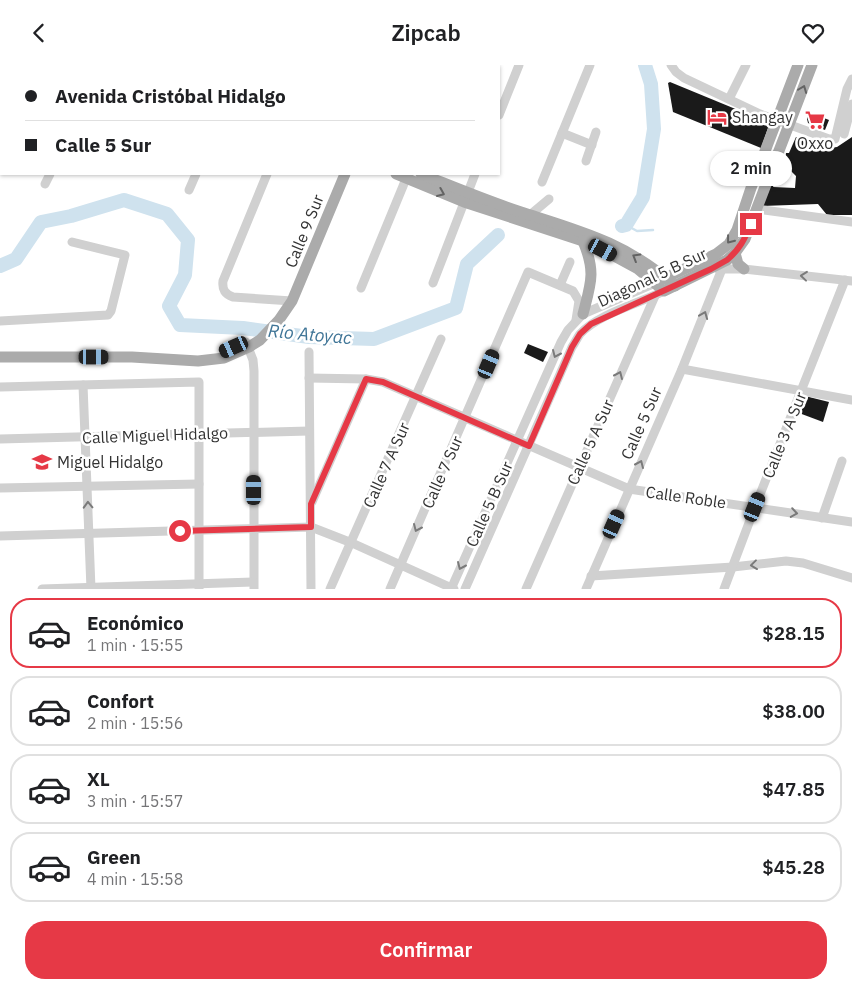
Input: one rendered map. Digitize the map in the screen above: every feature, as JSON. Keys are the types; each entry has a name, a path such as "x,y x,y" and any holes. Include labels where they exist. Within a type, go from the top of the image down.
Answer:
{"main road":[{"name":"Calle 5 Sur","path":"722,261 737,230 798,65"},
{"name":"Calle 5 Sur","path":"722,261 745,239 812,65"},
{"name":"Calle 9 Sur","path":"289,300 337,175"},
{"name":"Calle 9 Sur","path":"289,300 345,175"},
{"path":"403,175 583,241 638,269 655,283"},
{"path":"423,175 466,198 584,231 607,241 645,262 665,287"},
{"path":"751,188 763,192"},
{"path":"579,317 592,273 592,264 583,241"},
{"path":"722,261 738,264 744,269"},
{"name":"Diagonal 5 B Sur","path":"665,287 689,268 722,261"},
{"name":"Diagonal 5 B Sur","path":"655,283 665,287 722,261"},
{"path":"0,357 132,357 198,361 224,358 253,341 276,318 289,300"},
{"path":"0,351 133,350 198,355 222,352 253,341"}],"street":[{"path":"500,112 519,65"},
{"path":"542,182 590,65"},
{"path":"672,65 676,72 684,77 732,101 790,123 822,138 835,139 848,132 852,104"},
{"path":"732,101 746,65"},
{"path":"835,139 847,89 852,79"},
{"path":"586,161 596,132"},
{"path":"562,133 592,145"},
{"path":"46,185 50,175"},
{"path":"189,190 196,175"},
{"path":"267,175 223,281 222,289 226,295 233,297 289,300"},
{"path":"361,288 403,175"},
{"path":"433,283 475,175"},
{"path":"530,215 549,199"},
{"path":"756,209 852,222"},
{"path":"0,321 108,315 111,311 125,255 72,242"},
{"path":"722,261 744,269 849,281"},
{"name":"Calle 5 Sur","path":"586,589 682,369 722,261"},
{"path":"570,262 560,285 577,295 579,317"},
{"name":"Calle 7 Sur","path":"390,589 528,272 560,285"},
{"name":"Calle 3 A Sur","path":"724,589 802,391 849,281"},
{"name":"Diagonal 5 B Sur","path":"579,317 655,283"},
{"name":"Diagonal 5 B Sur","path":"591,324 665,287"},
{"name":"Calle 5 A Sur","path":"526,589 578,467 665,287"},
{"name":"Calle 5 B Sur","path":"452,589 561,342 579,317"},
{"name":"Calle 5 B Sur","path":"466,589 572,347 580,334 591,324"},
{"name":"Calle 7 A Sur","path":"330,589 441,339"},
{"path":"42,589 254,585 253,341"},
{"path":"309,352 310,589"},
{"path":"682,369 852,400"},
{"name":"Calle Roble","path":"309,378 366,379 383,382 629,489 852,522"},
{"path":"311,504 366,379"},
{"path":"0,387 200,382 199,586"},
{"path":"83,385 91,588"},
{"name":"Calle Miguel Hidalgo","path":"0,439 309,431"},
{"path":"822,518 842,461"},
{"path":"0,488 200,484"},
{"path":"0,536 311,527 352,543 452,589"},
{"path":"591,576 794,561 852,578"}],"building":[{"path":"670,82 767,122 768,128 761,148 673,112 668,83"},
{"path":"809,112 829,120 825,130 808,123"},
{"path":"796,137 822,149 837,147 852,137 852,215 827,215 818,204 761,206 771,180 775,181 773,187 795,188 796,176 785,165 786,153 789,153"},
{"path":"528,344 548,352 543,362 524,353"},
{"path":"805,396 829,402 823,422 799,413"}],"waterway":[{"name":"Río Atoyac","path":"622,226 626,225 643,197 654,129 651,84 645,65"},
{"name":"Río Atoyac","path":"0,266 16,259 41,222 71,216 124,200 167,214 188,240 185,275 169,306 180,325 243,328 309,337 374,339 456,308 467,264 498,235"},
{"path":"626,225 637,231 653,230"}],"place":[{"name":"Shangay","path":"717,117"},
{"name":"Oxxo","path":"815,120"},
{"name":"Miguel Hidalgo","path":"42,462"}],"route":[{"path":"180,531 311,527 311,504 366,379 383,382 529,446 572,347 580,334 591,324 602,318 727,260 735,253 745,239 751,224"}]}
